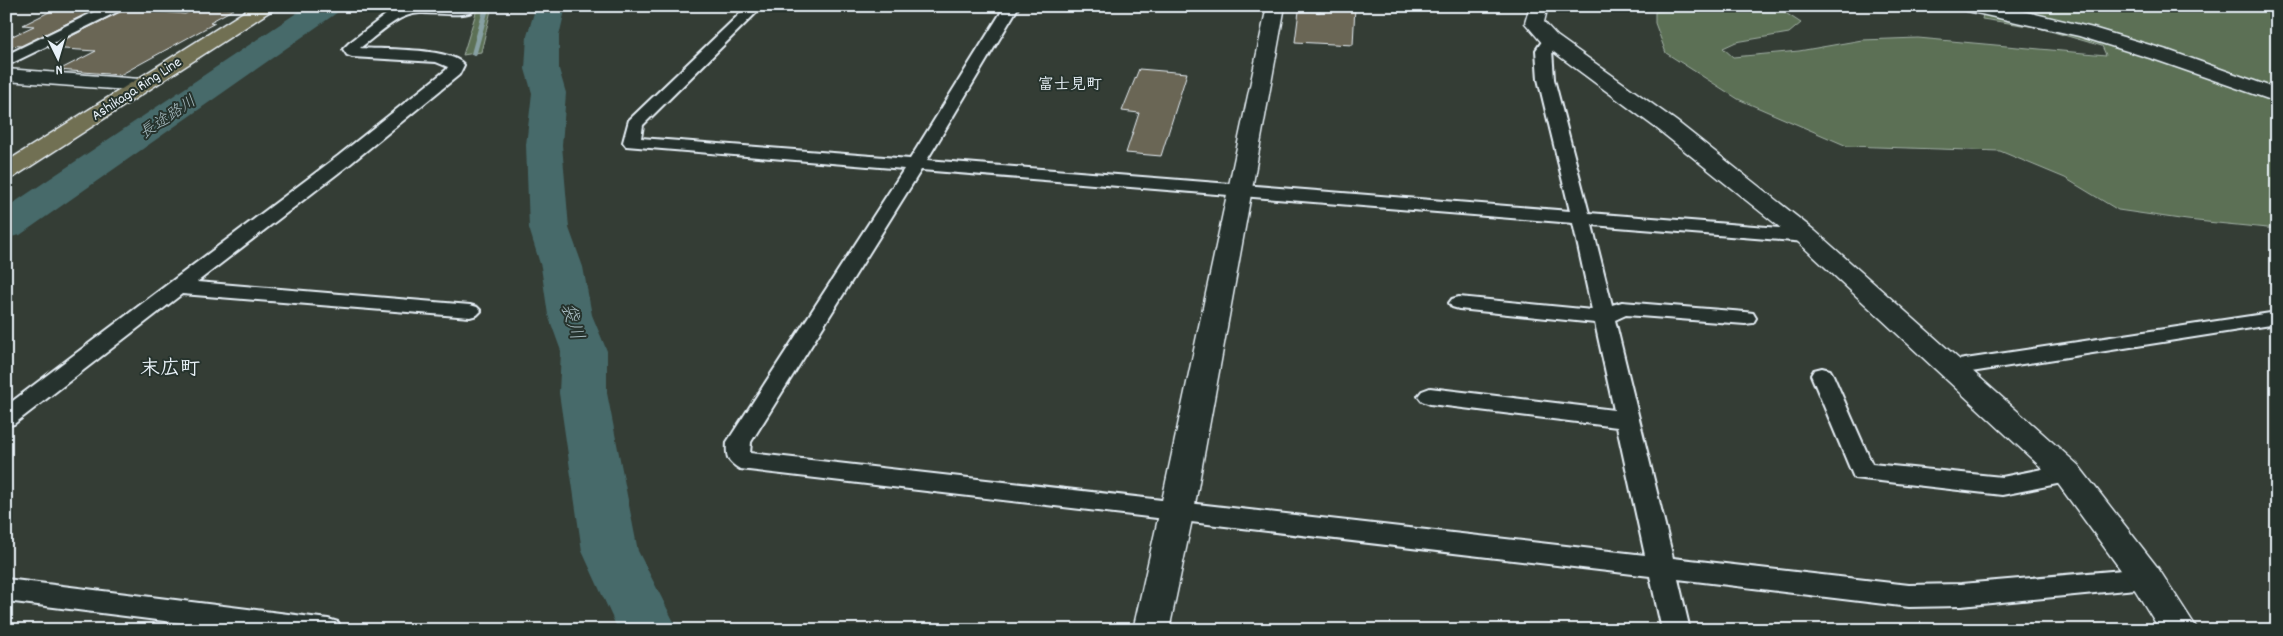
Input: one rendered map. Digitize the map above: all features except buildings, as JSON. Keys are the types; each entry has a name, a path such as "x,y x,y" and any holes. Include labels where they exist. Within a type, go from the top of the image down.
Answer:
{"main road":[{"name":"Ashikaga Ring Line","path":"6,172 266,6"}],"street":[{"path":"6,61 118,6"},
{"path":"756,6 634,124 632,142 1806,236"},
{"path":"1012,6 916,164 739,442 738,456 749,463 1177,510 1909,596 1961,595 2146,578"},
{"path":"1151,630 1177,510 1276,6"},
{"path":"1539,6 1534,23 1550,40 1668,126 1806,236 2067,473 2146,578 2180,630"},
{"path":"1969,6 2040,20 2135,46 2277,96"},
{"path":"6,418 404,113 453,72 456,65 447,59 434,57 352,52 351,49 354,46 397,13 404,10 416,8 468,10"},
{"path":"1550,40 1544,50 1546,79 1581,217 1663,566 1676,630"},
{"path":"6,74 140,85"},
{"path":"178,287 470,311"},
{"path":"1459,303 1604,318 1622,308 1745,318"},
{"path":"1952,368 2277,318"},
{"path":"1822,375 1863,472 2002,486 2067,473"},
{"path":"1430,396 1628,420"},
{"path":"6,590 285,627 328,630"}],"green space":[{"path":"478,6 492,6 481,52 463,55"},
{"path":"1688,6 1778,8 1801,23 1789,33 1736,42 1723,48 1733,57 1799,51 1862,40 1918,38 2106,55 2102,46 2036,27 1982,19 1985,6 2277,6 2277,229 2187,220 2118,210 2065,178 2000,151 1847,146 1738,99 1666,53 1655,23 1655,12"}],"waterway":[{"name":"長途路川","path":"6,226 327,6"},
{"path":"474,53 487,6"},
{"name":"袋川","path":"551,6 543,36 542,69 549,93 544,145 549,228 562,267 570,315 584,351 583,393 610,551 648,630"}],"district":[{"name":"富士見町","path":"1070,83"},
{"name":"末広町","path":"170,367"}]}
